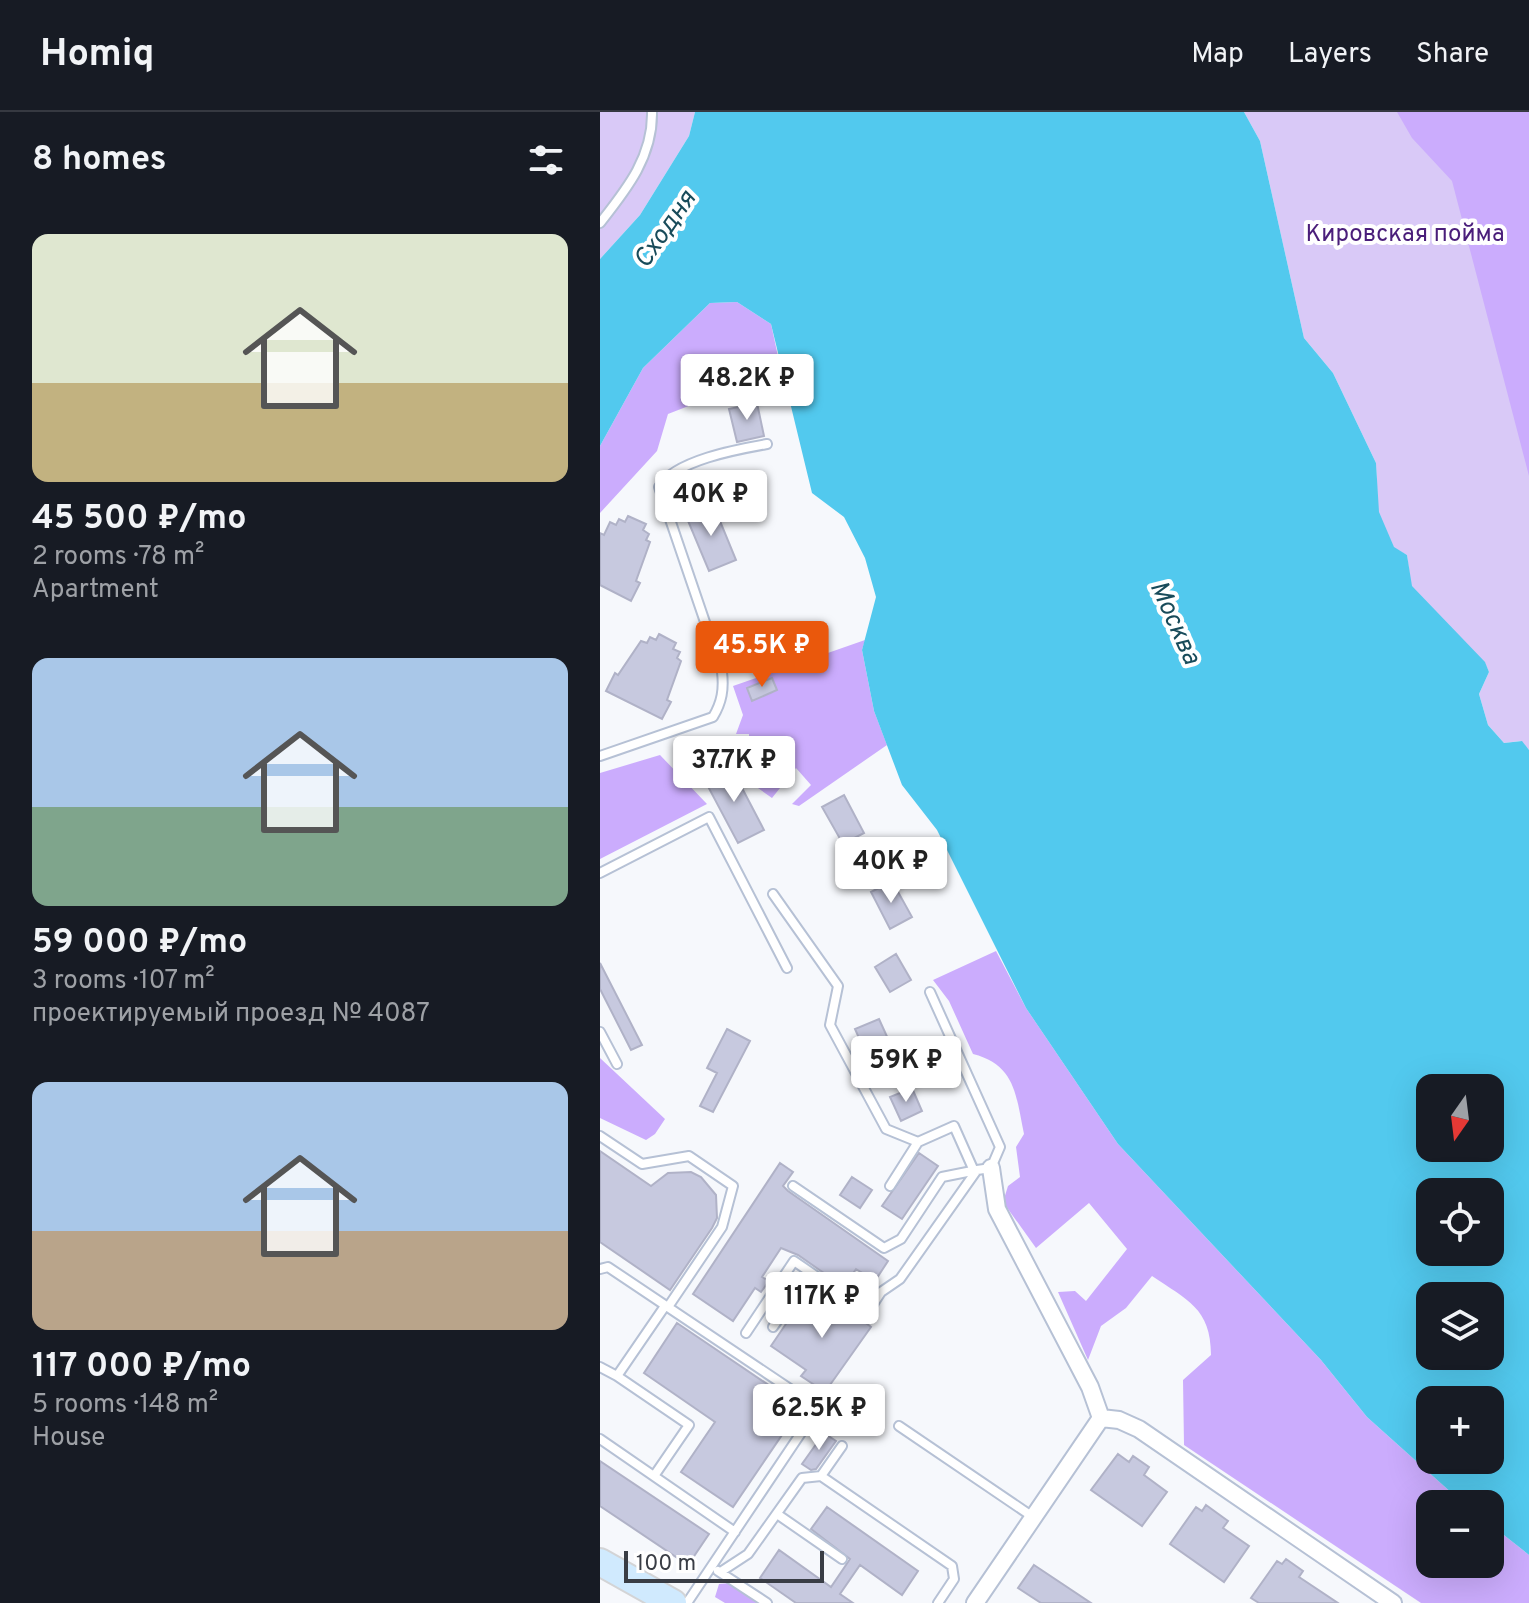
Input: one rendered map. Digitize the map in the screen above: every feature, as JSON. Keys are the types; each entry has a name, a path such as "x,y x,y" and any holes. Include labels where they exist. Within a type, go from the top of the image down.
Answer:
{"main road":[{"path":"600,1562 673,1603"},
{"path":"600,1571 645,1603"}],"street":[{"path":"981,1170 997,1209 1090,1387 1101,1418"},
{"path":"975,1603 1101,1418"},
{"path":"1101,1418 1119,1420 1139,1429 1393,1603"}],"lane":[{"path":"600,223 637,175 652,126 652,112"},
{"path":"714,729 713,717 722,699 722,672 659,487 668,477 708,458 767,444"},
{"path":"600,756 713,717"},
{"path":"600,873 709,817 787,968"},
{"path":"773,894 838,986 830,1025 886,1129 918,1142"},
{"path":"746,1333 794,1261 868,1312 881,1292 900,1279 1000,1147 930,992"},
{"path":"600,1032 617,1064"},
{"path":"890,1186 918,1142 954,1126 981,1170"},
{"path":"600,1136 642,1164 689,1156 733,1186 722,1227 617,1376"},
{"path":"793,1186 884,1248 901,1239 942,1177 981,1170"},
{"path":"600,1269 608,1267 811,1403 809,1421 687,1603"},
{"path":"773,1327 789,1304 805,1301 820,1279"},
{"path":"600,1367 689,1425 654,1476"},
{"path":"899,1426 1033,1517"},
{"path":"600,1439 735,1532"},
{"path":"821,1476 842,1446"},
{"path":"722,1571 748,1554 802,1478 821,1476 952,1566 954,1579 938,1603"},
{"path":"777,1514 842,1559"},
{"path":"709,1570 722,1571 767,1603"}],"green space":[{"path":"600,112 695,112 689,136 640,215 600,259"},
{"name":"Кировская пойма","path":"1244,112 1529,112 1529,750 1521,741 1504,743 1488,725 1479,694 1489,672 1485,663 1411,586 1407,555 1394,548 1378,512 1376,463 1333,373 1304,338 1260,141"}],"shaded area":[{"path":"1397,112 1529,112 1529,476 1452,181 1412,138"},
{"path":"737,302 771,324 781,370 668,414 657,451 600,513 600,446 643,368 710,303"},
{"path":"865,640 862,650 874,711 887,745 799,806 792,804 811,785 796,768 772,798 738,774 736,760 749,746 749,734 736,734 743,715 733,686"},
{"path":"660,755 707,804 600,859 600,773"},
{"path":"996,951 1026,1008 1118,1144 1321,1360 1367,1417 1416,1461 1416,1474 1431,1474 1448,1490 1416,1490 1416,1578 1504,1578 1504,1535 1529,1555 1529,1603 1421,1603 1184,1445 1183,1380 1211,1355 1210,1339 1207,1326 1195,1307 1152,1276 1126,1308 1101,1326 1088,1360 1058,1292 1075,1291 1086,1301 1127,1249 1089,1203 1036,1248 1003,1202 1008,1186 1020,1177 1016,1147 1024,1134 1012,1084 998,1066 973,1054 949,1001 933,980"},
{"path":"600,1058 665,1119 655,1134 646,1140 600,1118"},
{"path":"730,1583 761,1603 725,1603 715,1597 719,1584"}],"water":[{"path":"695,112 1244,112 1260,141 1304,338 1333,373 1376,463 1379,512 1394,547 1407,555 1412,586 1485,662 1489,672 1479,694 1488,725 1504,743 1522,741 1529,750 1529,1555 1504,1535 1504,1490 1448,1490 1431,1474 1504,1474 1504,1386 1416,1386 1416,1461 1367,1417 1321,1360 1118,1144 1026,1008 937,830 902,785 874,711 862,650 876,597 865,558 844,517 812,493 771,324 737,302 710,303 643,368 600,446 600,259 640,215 689,136"}],"building":[{"path":"757,403 764,436 737,442 729,409"},
{"path":"713,504 736,560 709,571 686,516"},
{"path":"628,516 646,524 643,530 649,534 646,540 650,542 636,581 640,583 631,601 600,585 600,533 604,535 610,522 616,525 619,519 625,522"},
{"path":"659,634 676,643 673,649 680,652 677,658 681,661 667,700 671,702 662,719 606,691 615,673 618,675 641,641 647,643 650,637 656,640"},
{"path":"772,678 777,690 752,701 747,688"},
{"path":"730,765 764,830 738,843 704,779"},
{"path":"844,795 864,833 843,844 822,807"},
{"path":"892,881 912,917 890,929 871,892"},
{"path":"896,954 911,980 890,992 875,967"},
{"path":"600,963 642,1045 631,1050 600,989"},
{"path":"879,1019 894,1052 870,1063 855,1029"},
{"path":"727,1029 750,1041 713,1112 700,1106 717,1073 707,1068"},
{"path":"912,1088 922,1111 901,1121 890,1097"},
{"path":"600,1151 651,1186 668,1173 691,1172 701,1177 716,1195 717,1218 670,1290 600,1242"},
{"path":"919,1153 938,1166 902,1219 882,1206"},
{"path":"780,1163 793,1172 783,1186 788,1191 888,1261 875,1281 856,1269 844,1287 798,1255 781,1248 762,1277 769,1281 761,1292 755,1288 733,1321 693,1294"},
{"path":"852,1177 872,1190 860,1208 840,1195"},
{"path":"825,1291 871,1327 825,1392 801,1376 806,1370 771,1346 792,1315 803,1322"},
{"path":"677,1323 801,1407 733,1507 681,1472 715,1422 644,1373"},
{"path":"824,1433 836,1441 816,1469 811,1470 802,1464"},
{"path":"1118,1454 1129,1462 1133,1456 1149,1467 1144,1475 1167,1492 1142,1526 1091,1490"},
{"path":"600,1461 709,1534 688,1565 600,1506"},
{"path":"1206,1505 1228,1521 1223,1528 1249,1546 1224,1582 1170,1544 1196,1507 1202,1511"},
{"path":"827,1507 918,1571 902,1595 860,1565 840,1594 853,1603 796,1603 760,1578 779,1550 831,1587 850,1559 811,1529"},
{"path":"1286,1559 1303,1571 1299,1577 1338,1603 1259,1603 1251,1598 1277,1561 1282,1564"},
{"path":"1034,1565 1091,1603 1041,1603 1018,1588"}],"water label":[{"name":"Сходня","path":"666,230"},
{"name":"Москва","path":"1174,623"}]}
